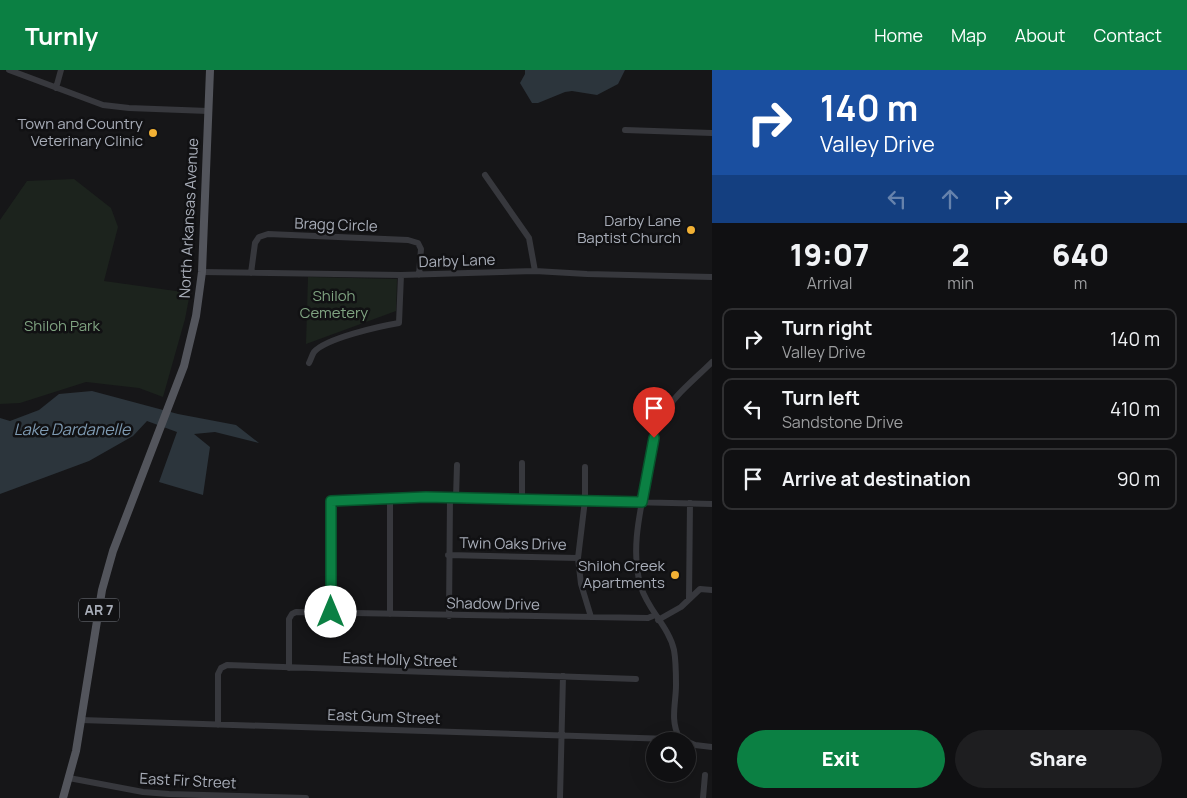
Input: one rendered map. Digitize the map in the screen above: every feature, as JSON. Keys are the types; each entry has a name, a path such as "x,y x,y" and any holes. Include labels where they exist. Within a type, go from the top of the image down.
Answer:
{"main road":[{"name":"North Arkansas Avenue","path":"63,798 81,720 102,590 107,570 129,506 184,366 191,338 202,272 210,70"}],"street":[{"path":"9,70 103,105 129,108 208,111"},
{"path":"56,88 61,70"},
{"path":"625,130 712,133"},
{"path":"485,175 529,238 535,271"},
{"name":"Bragg Circle","path":"252,273 255,243 259,237 268,234 413,241 418,243 421,249 419,275"},
{"name":"Darby Lane","path":"202,272 419,275 535,271 712,277"},
{"path":"309,362 315,351 332,342 375,327 399,323 401,275"},
{"path":"677,732 673,710 676,686 672,643 644,598 637,574 637,547 642,502 654,438 660,420 669,405 712,362"},
{"path":"522,463 522,499"},
{"path":"449,616 448,555 457,465"},
{"path":"585,467 585,500 578,558 581,584 591,617"},
{"path":"390,498 390,614"},
{"path":"331,612 331,501 390,498 453,498 712,504"},
{"path":"690,503 690,599"},
{"name":"Twin Oaks Drive","path":"448,555 578,558"},
{"path":"657,618 681,607 700,589 712,590"},
{"name":"Shadow Drive","path":"289,668 289,619 296,612 657,618"},
{"name":"East Holly Street","path":"218,725 218,674 221,668 226,665 636,679"},
{"path":"560,798 563,676"},
{"name":"East Gum Street","path":"81,720 646,738"},
{"path":"696,745 712,747"},
{"path":"703,798 705,775"},
{"name":"East Fir Street","path":"69,778 143,792 306,798"}],"green space":[{"name":"Shiloh Park","path":"74,179 111,208 118,227 104,281 190,293 185,319 163,397 139,388 86,382 20,403 0,404 0,220 27,181"},
{"name":"Shiloh Cemetery","path":"308,277 397,279 396,311 306,344"}],"water":[{"path":"525,70 625,70 618,84 597,95 572,91 538,103 532,103 520,83"},
{"name":"Lake Dardanelle","path":"92,391 178,414 236,425 259,443 215,432 194,434 210,447 203,495 159,482 177,432 147,421 133,436 89,461 0,494 0,418 10,421 39,410 59,394"}],"place":[{"name":"Town and Country Veterinary Clinic","path":"153,133"},
{"name":"Darby Lane Baptist Church","path":"691,230"},
{"name":"Shiloh Creek Apartments","path":"675,575"}],"route":[{"path":"331,612 331,501 426,497 642,502 654,438"}]}
